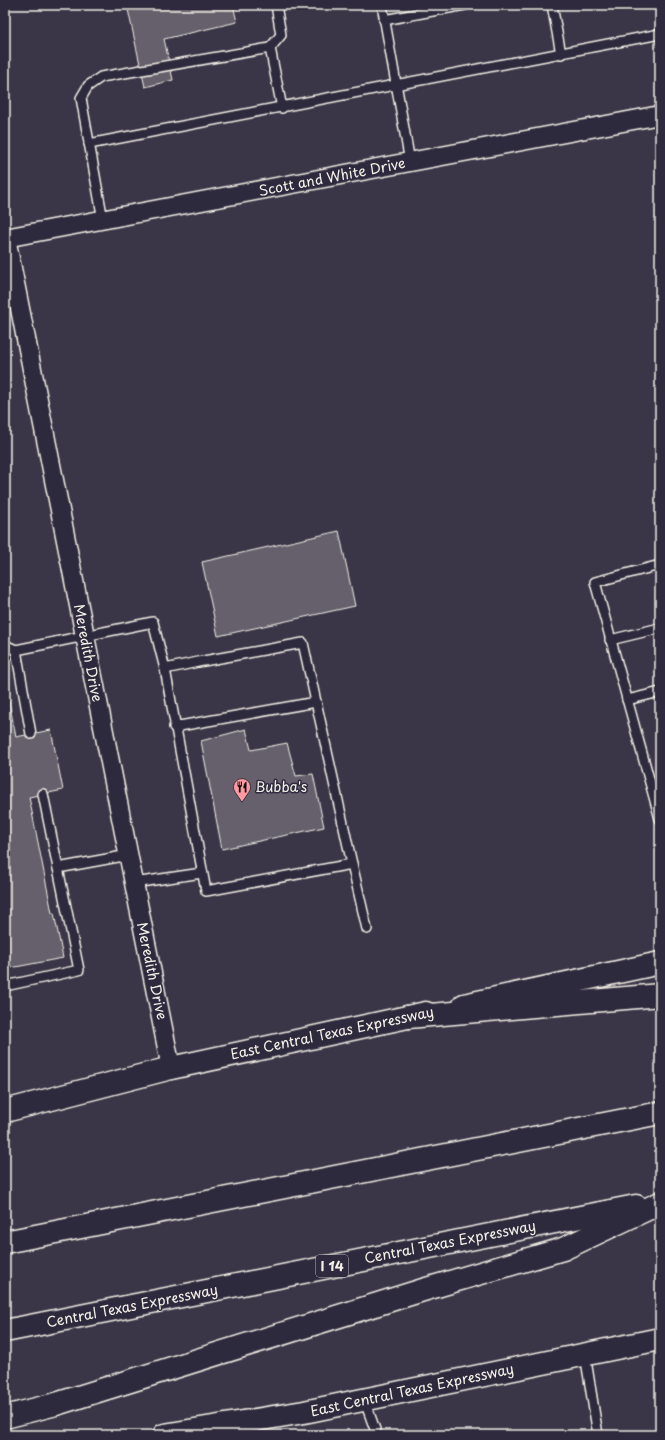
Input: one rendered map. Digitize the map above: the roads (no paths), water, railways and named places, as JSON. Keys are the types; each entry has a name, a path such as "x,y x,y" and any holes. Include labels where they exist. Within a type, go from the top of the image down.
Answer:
{"main road":[{"name":"East Central Texas Expressway","path":"5,1111 172,1068 660,963"},
{"path":"408,1017 660,995"},
{"path":"5,1242 660,1113"},
{"path":"5,1417 56,1404 415,1292 563,1249 660,1203"},
{"name":"Central Texas Expressway","path":"5,1331 528,1227 660,1203"},
{"name":"East Central Texas Expressway","path":"164,1435 304,1412 660,1339"}],"street":[{"name":"Scott and White Drive","path":"6,238 660,115"},
{"name":"Meredith Drive","path":"6,238 172,1068"}],"lane":[{"path":"103,220 81,98 88,86 102,77 270,48 281,35 276,5"},
{"path":"382,5 410,162"},
{"path":"384,20 465,5"},
{"path":"552,5 561,54"},
{"path":"89,144 660,34"},
{"path":"270,48 282,108"},
{"path":"660,565 595,582 660,819"},
{"path":"5,645 16,650 153,622 165,669 174,727 206,891 352,864"},
{"path":"610,640 660,628"},
{"path":"165,669 303,644 366,929"},
{"path":"16,650 32,734"},
{"path":"627,700 660,692"},
{"path":"174,727 316,702"},
{"path":"5,986 78,970 43,794"},
{"path":"58,868 129,854"},
{"path":"134,883 202,872"},
{"path":"585,1354 598,1435"},
{"path":"364,1399 377,1435"}],"place":[{"name":"Bubba's","path":"242,802"}]}
